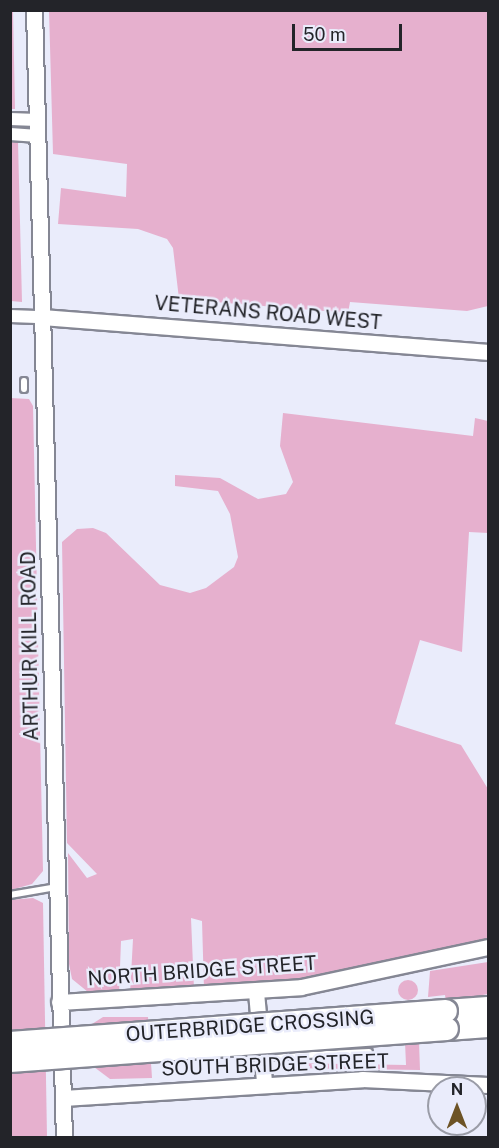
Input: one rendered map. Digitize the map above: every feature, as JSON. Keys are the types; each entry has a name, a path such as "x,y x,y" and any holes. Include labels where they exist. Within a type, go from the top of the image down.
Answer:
{"highway":[{"name":"OUTERBRIDGE CROSSING","path":"10,1061 447,1020 489,1008"},
{"name":"OUTERBRIDGE CROSSING","path":"10,1043 447,1020 489,1026"}],"street":[{"name":"ARTHUR KILL ROAD","path":"34,10 64,1137"},
{"path":"10,119 37,120"},
{"path":"10,134 38,136"},
{"path":"10,316 43,317"},
{"name":"VETERANS ROAD WEST","path":"43,317 489,352"},
{"name":"NORTH BRIDGE STREET","path":"60,1002 256,992 378,974 489,947"},
{"path":"256,992 264,1082"},
{"name":"SOUTH BRIDGE STREET","path":"63,1098 264,1082 362,1079 489,1085"}],"lane":[{"path":"24,381 24,389"},
{"path":"10,895 57,887"},
{"path":"262,1057 369,1052"}],"shaded area":[{"path":"49,10 488,11 488,306 467,311 350,302 348,313 179,299 173,248 167,239 138,229 58,224 61,188 126,197 127,164 53,154"},
{"path":"10,11 13,11 15,109 10,109"},
{"path":"10,141 18,142 22,302 11,301"},
{"path":"10,398 29,399 33,406 43,871 32,884 11,890"},
{"path":"283,413 473,436 475,418 488,421 488,533 469,532 462,652 420,640 395,724 461,745 488,789 488,945 316,978 204,989 202,921 191,918 194,989 130,994 133,939 121,941 119,994 88,992 72,979 69,964 68,853 87,878 97,874 67,843 62,542 77,529 93,528 106,533 160,585 190,593 206,588 234,567 238,557 230,514 218,491 175,486 175,475 220,478 258,499 286,494 293,482 280,446"},
{"path":"33,898 43,903 47,1137 11,1137 10,900"},
{"path":"488,962 488,994 446,1002 445,995 428,997 430,971"},
{"path":"408,980 415,983 418,990 415,997 408,1000 401,997 398,990 401,983"},
{"path":"103,1017 148,1017 152,1078 110,1079 94,1067 92,1024"},
{"path":"405,1042 419,1042 420,1070 286,1068 286,1063 406,1065"}]}
